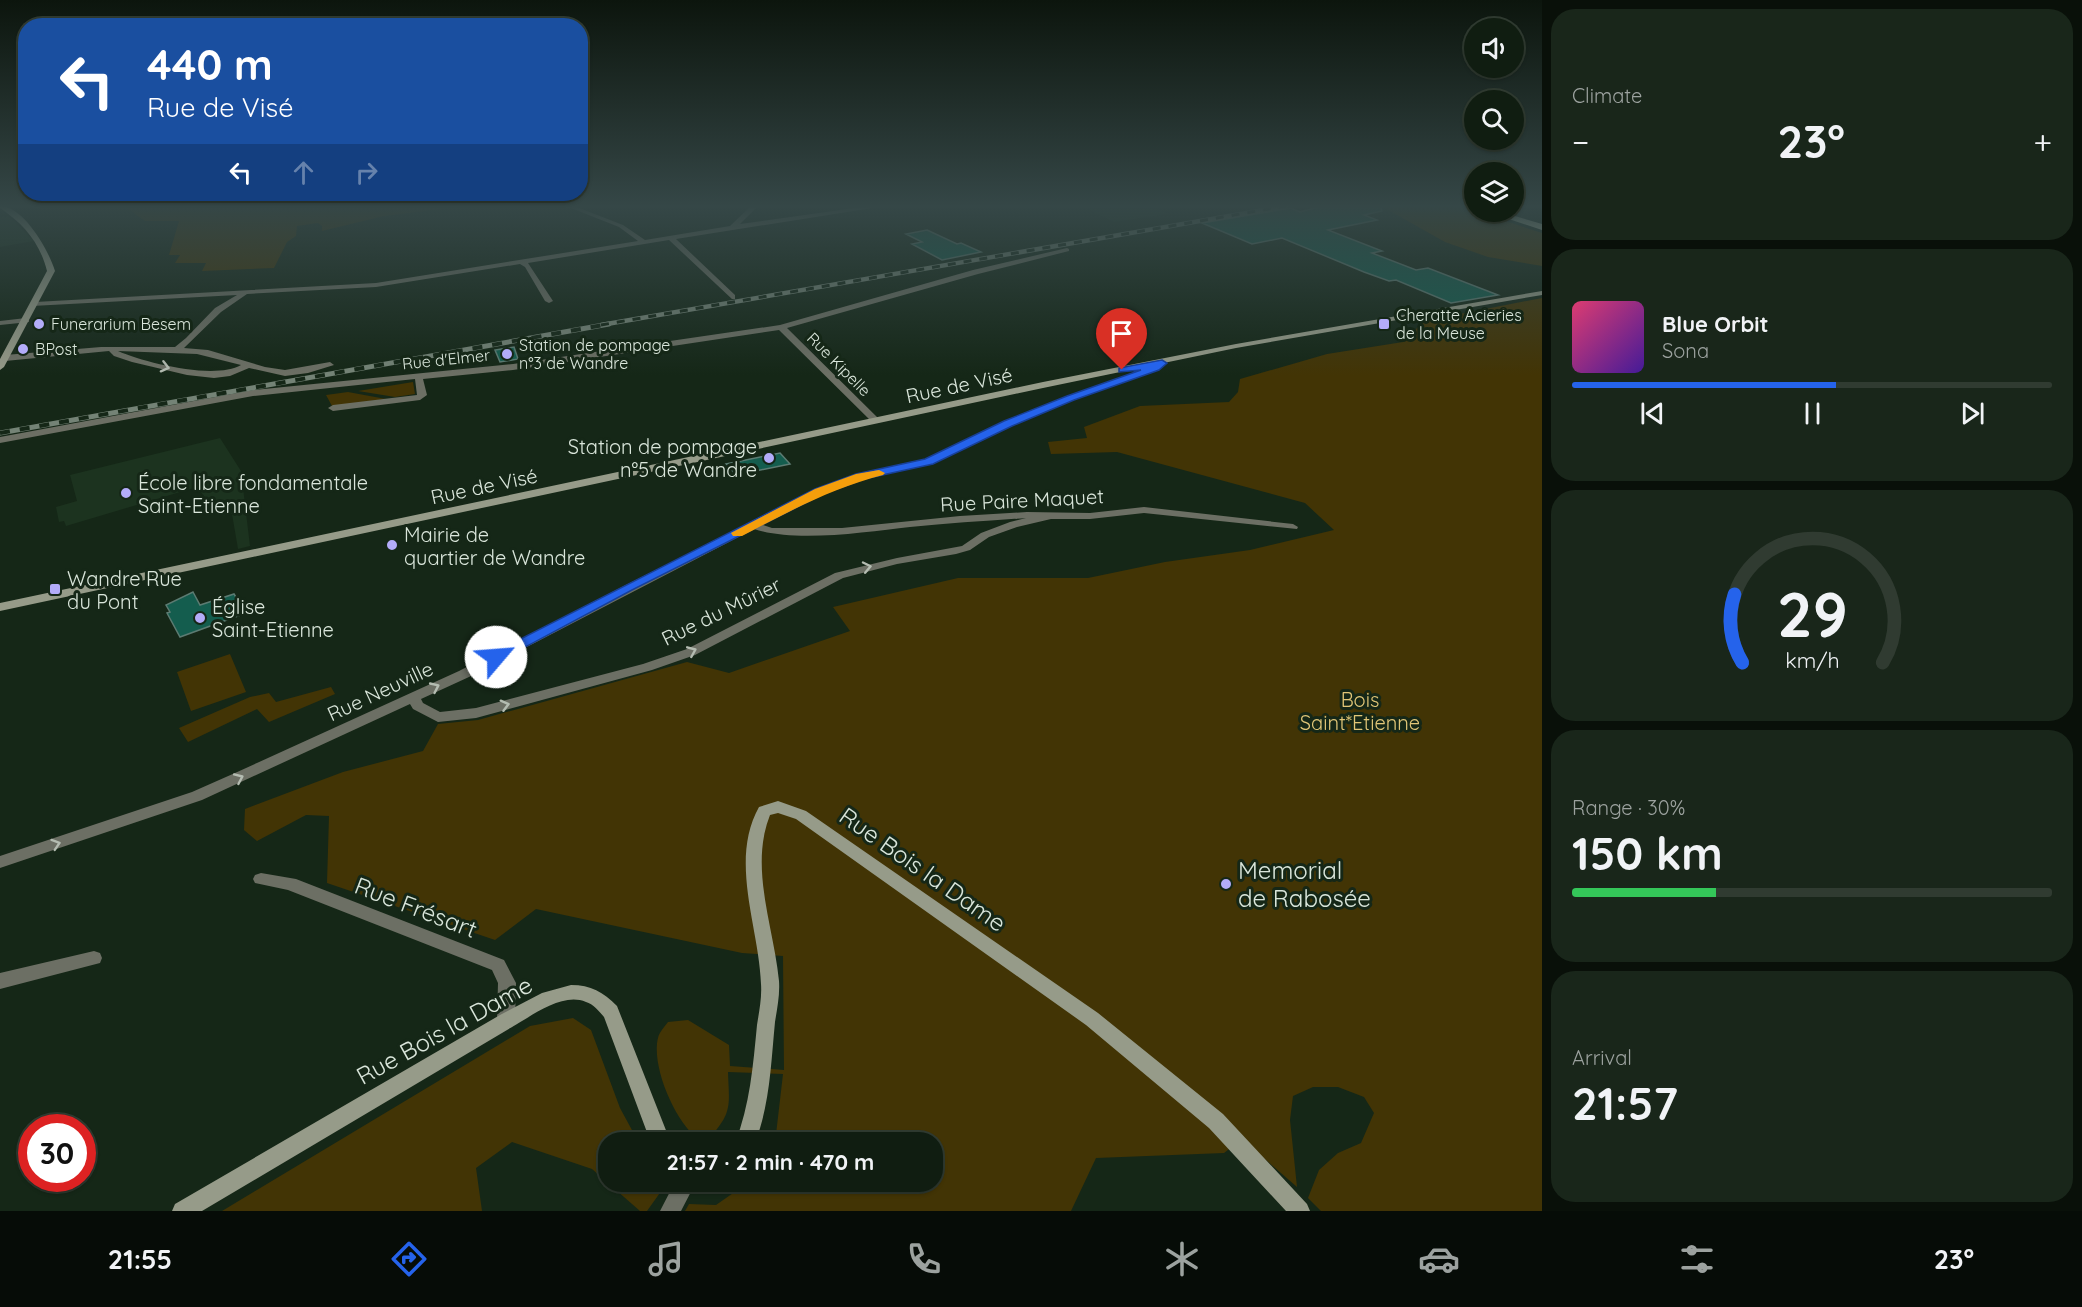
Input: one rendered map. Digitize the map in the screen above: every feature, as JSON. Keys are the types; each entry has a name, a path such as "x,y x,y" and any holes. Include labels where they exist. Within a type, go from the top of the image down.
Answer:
{"street":[{"path":"0,367 51,271 50,263"},
{"path":"35,304 376,285 519,263"},
{"path":"523,263 528,266 549,302"},
{"path":"696,263 732,297"},
{"name":"Rue d'Elmer","path":"0,440 253,393 513,367 782,327 1015,263"},
{"path":"176,350 218,310 237,301 244,293"},
{"name":"Rue de Visé","path":"0,607 1043,385 1293,336 1542,293"},
{"path":"0,323 26,320"},
{"name":"Rue Kipelle","path":"782,327 876,421"},
{"path":"5,358 80,350 140,348 221,355 287,373 330,365"},
{"path":"109,350 189,373 213,376 236,371 250,364"},
{"name":"Rue Neuville","path":"0,862 197,796 413,697 819,492 861,477 929,461 1008,423 1070,398 1156,368 1162,363"},
{"path":"333,408 420,397 422,395 419,378"},
{"name":"Rue Paire Maquet","path":"753,525 771,531 805,532 960,519 1027,515 1090,516 1144,510 1293,527"},
{"name":"Rue du Mûrier","path":"413,697 418,706 438,717 476,713 646,667 691,652 839,575 897,561 952,552 966,548 985,534 1014,524 1047,517"},
{"name":"Rue Bois la Dame","path":"750,1132 760,1093 770,984 756,880 754,840 758,821 764,811 778,807 801,815 1092,1019 1216,1121 1300,1211"},
{"name":"Rue Frésart","path":"261,879 290,884 498,965 507,983 506,1021"},
{"path":"0,981 94,958"},
{"name":"Rue Bois la Dame","path":"182,1211 506,1021 538,1004 567,993 579,992 595,997 611,1012 657,1132"},
{"path":"670,1211 680,1192"}],"shaded area":[{"name":"École libre fondamentale Saint-Etienne","path":"220,438 241,471 250,546 238,549 232,514 220,516 219,511 209,513 208,501 197,487 66,526 64,521 59,522 56,507 77,501 70,475"}],"green space":[{"path":"175,263 277,263 274,268 202,271 206,263"},
{"path":"1521,263 1542,263 1542,266"},
{"name":"Bois Saint*Etienne","path":"1542,298 1542,1211 1321,1211 1308,1198 1319,1170 1338,1153 1361,1143 1374,1113 1364,1097 1338,1087 1313,1087 1293,1096 1290,1120 1297,1187 1242,1139 1224,1153 1096,1158 1071,1211 685,1211 689,1204 716,1205 735,1192 943,1192 943,1132 776,1132 783,1074 728,1072 728,1107 723,1120 714,1132 691,1132 673,1106 661,1077 657,1050 659,1034 668,1022 688,1020 729,1045 730,1066 784,1070 783,956 742,953 536,909 495,940 327,883 329,816 306,815 257,841 244,830 245,809 343,772 423,751 438,724 478,720 687,662 729,673 850,631 833,607 958,578 1088,578 1165,562 1250,550 1334,530 1305,503 1117,452 1051,454 1048,442 1087,438 1084,427 1140,406 1229,402 1238,392 1240,379 1327,354 1403,342 1424,321"},
{"path":"413,382 415,394 395,397 358,391"},
{"path":"348,392 386,399 332,406 326,395"},
{"path":"230,654 246,692 191,711 177,672"},
{"path":"331,687 335,694 269,722 257,709 188,742 179,728 250,697 269,693 276,702"},
{"path":"573,1018 591,1030 620,1108 633,1132 598,1132 598,1174 592,1169 512,1142 476,1168 482,1211 222,1211 530,1026"},
{"path":"618,1192 661,1192 647,1211 640,1211"}],"building":[{"path":"1341,263 1397,263 1416,270 1428,268 1498,295 1451,303 1396,280 1389,281"},
{"name":"Station de pompage n°3 de Wandre","path":"514,347 518,359 500,362 495,350"},
{"name":"Station de pompage n°5 de Wandre","path":"780,453 790,464 736,475 726,464"},
{"name":"Église Saint-Etienne","path":"193,592 200,605 234,594 246,613 180,637 167,613 170,612 166,605"}],"railway":[{"path":"601,325 961,263"},
{"path":"0,433 609,324"}],"slow traffic":[{"path":"738,533 819,492 879,473"}],"place":[{"name":"Funerarium Besem","path":"39,324"},
{"name":"Cheratte Acieries de la Meuse","path":"1384,324"},
{"name":"BPost","path":"23,349"},
{"name":"Station de pompage n°3 de Wandre","path":"507,354"},
{"name":"Station de pompage n°5 de Wandre","path":"769,458"},
{"name":"École libre fondamentale Saint-Etienne","path":"126,493"},
{"name":"Mairie de quartier de Wandre","path":"392,545"},
{"name":"Wandre Rue du Pont","path":"55,589"},
{"name":"Église Saint-Etienne","path":"200,618"},
{"name":"Memorial de Rabosée","path":"1226,884"}],"route":[{"path":"496,657 819,492 861,477 916,466 944,455 1008,423 1070,398 1156,368 1162,363 1122,370"}]}
